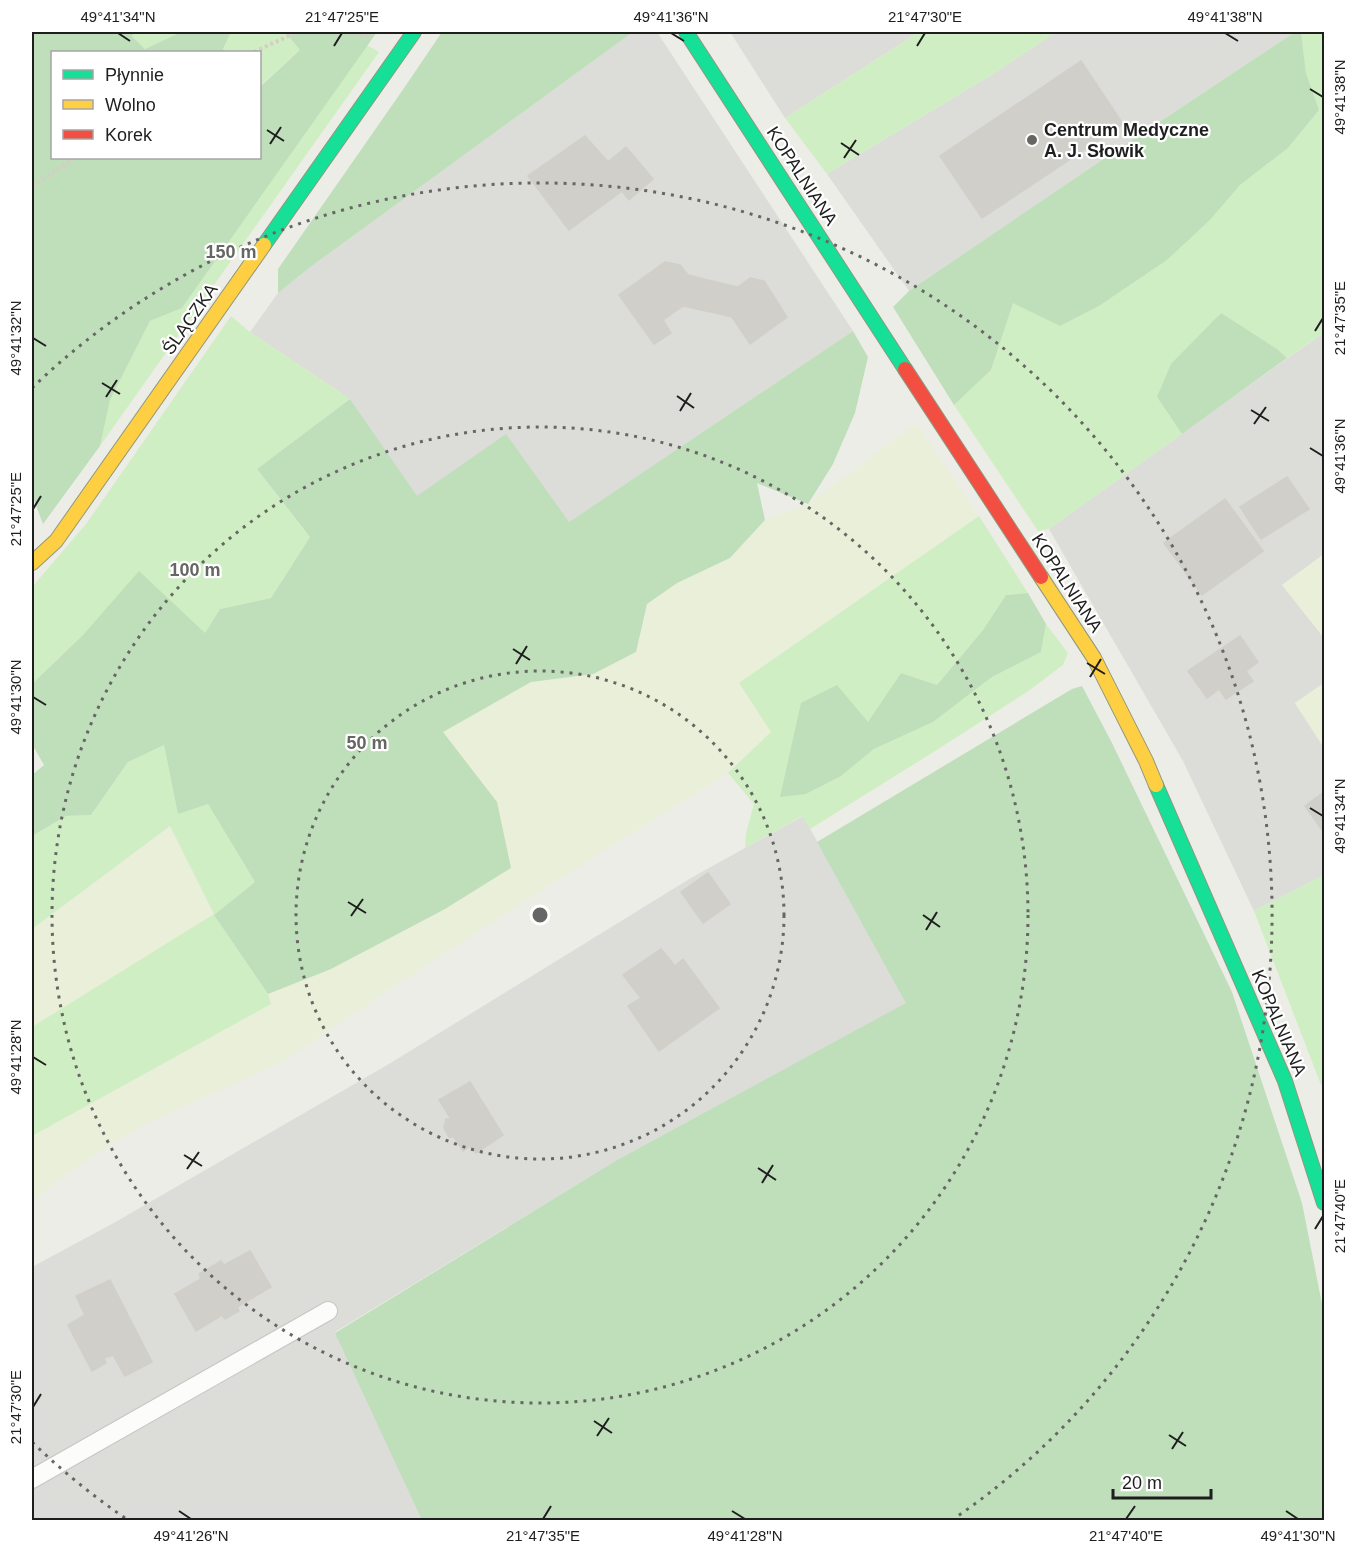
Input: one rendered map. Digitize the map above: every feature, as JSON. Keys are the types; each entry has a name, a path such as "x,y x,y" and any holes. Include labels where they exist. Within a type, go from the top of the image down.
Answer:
{"street":[{"name":"ŚLĄCZKA","path":"32,563 56,540 414,32"},
{"name":"KOPALNIANA","path":"687,32 1094,658 1146,760 1281,1070 1324,1203"}],"lane":[{"path":"32,1479 328,1311"}],"path":[{"path":"256,51 297,32"},
{"path":"32,186 73,159"}],"shaded area":[{"path":"633,32 657,32 853,331 569,522 417,497 350,399 250,332 278,293 309,268"},
{"path":"730,32 919,32 785,118"},
{"path":"1056,32 1295,32 909,291 827,174 993,74"},
{"path":"1324,333 1324,554 1282,585 1324,638 1324,683 1295,703 1324,748 1324,875 1254,911 1183,761 1049,529"},
{"path":"803,816 907,1003 617,1160 335,1332 423,1520 32,1520 32,1267 112,1224 389,1064 691,878"}],"green space":[{"path":"32,32 134,32 132,36 145,49 181,32 231,32 223,49 225,51 51,51 51,159 261,159 261,84 300,50 285,32 377,32 182,308 150,321 110,400 100,446 43,524 32,495"},
{"path":"134,32 181,32 145,49 131,35"},
{"path":"231,32 285,32 300,50 261,85 261,51 223,50"},
{"path":"442,32 633,32 278,293 278,269"},
{"path":"919,32 1056,32 993,74 827,174 785,118"},
{"path":"1295,32 1301,32 1306,73 1319,110 1288,148 1240,185 1210,220 1167,260 1099,306 1060,326 1013,303 991,370 954,405 893,307 909,291"},
{"path":"1301,32 1320,32 1324,37 1324,333 1287,358 1277,349 1220,313 1157,397 1182,434 1049,529 1038,531 954,405 991,370 1013,302 1060,326 1099,306 1167,260 1210,220 1240,185 1288,148 1319,110 1306,73"},
{"path":"367,45 379,52 100,446 110,400 150,321 182,308"},
{"path":"1221,313 1277,349 1287,358 1182,434 1157,397 1171,364"},
{"path":"231,316 250,332 350,399 257,469 310,537 271,598 220,609 205,633 84,634 32,684 32,587 86,524"},
{"path":"853,331 868,357 855,413 833,464 808,504 757,483 765,520 730,558 677,583 647,604 636,652 593,674 531,682 443,732 497,802 511,868 445,909 331,969 268,994 214,915 255,882 208,804 178,814 164,745 128,762 91,815 66,816 32,836 32,775 44,765 32,744 32,684 84,634 139,571 205,633 220,609 271,598 310,537 257,469 350,399 417,496 506,434 569,522"},
{"path":"916,424 979,516 739,683 772,732 728,773 565,875 280,1063 143,1125 68,1172 32,1202 32,1136 271,1004 268,994 331,969 445,909 457,752 443,732 531,682 593,674 636,652 647,604 677,583 730,558 765,520 808,504"},
{"path":"979,516 1028,593 1006,595 983,630 937,685 901,673 868,723 837,686 806,794 841,776 874,749 933,722 992,677 1041,652 1046,624 1068,653 1063,665 1027,692 810,829 802,816 745,848 746,833 754,804 728,773 771,732 739,683"},
{"path":"1324,554 1324,638 1282,585"},
{"path":"1028,593 1046,624 1041,652 992,677 933,722 874,749 841,776 806,794 780,797 801,703 837,685 868,722 901,673 937,685 983,630 1006,595"},
{"path":"1324,683 1324,748 1295,703"},
{"path":"1082,686 1112,743 1232,992 1302,1203 1324,1314 1324,1520 422,1520 335,1333 617,1160 906,1003 817,842 1072,689"},
{"path":"164,745 178,813 208,804 255,882 214,915 268,994 271,1004 32,1136 32,1027 214,914 170,826 32,929 32,836 66,816 91,815 128,762"},
{"path":"170,826 214,915 32,1027 32,929"},
{"path":"1324,875 1324,1082 1321,1085 1254,911"}],"building":[{"name":"Centrum Medyczne A. J. Słowik","path":"1081,61 1123,124 982,218 940,156"},
{"path":"585,136 608,162 626,147 653,179 629,200 622,191 569,230 528,176"},
{"path":"665,262 680,265 688,275 720,283 716,313 683,306 663,320 671,333 654,344 619,295"},
{"path":"750,278 764,281 787,317 750,344 732,317 716,313 720,283 738,287"},
{"path":"1287,477 1309,509 1261,539 1240,507"},
{"path":"1225,499 1263,551 1202,595 1164,543"},
{"path":"1240,636 1258,662 1246,671 1253,681 1226,699 1219,689 1207,698 1188,671"},
{"path":"1324,792 1324,833 1305,806"},
{"path":"708,873 730,904 703,923 681,892"},
{"path":"661,949 675,966 683,959 719,1008 659,1051 628,1006 641,998 623,975"},
{"path":"470,1082 503,1135 476,1153 470,1146 463,1151 454,1137 449,1137 444,1128 446,1119 451,1119 439,1100"},
{"path":"250,1251 271,1287 237,1307 239,1311 225,1319 222,1315 196,1331 175,1294 201,1279 199,1274 221,1261 224,1265"},
{"path":"110,1280 152,1362 125,1376 113,1355 104,1358 106,1363 92,1371 68,1325 85,1315 76,1296"}],"traffic: fast":[{"path":"264,245 414,32"},
{"path":"686,32 905,369"},
{"path":"1156,785 1285,1081 1324,1203"}],"traffic: slow":[{"path":"32,563 56,541 264,245"},
{"path":"1041,577 1094,658 1156,785"}],"traffic: jam":[{"path":"905,369 1041,577"}],"place":[{"name":"Centrum Medyczne A. J. Słowik","path":"1032,140"}]}
